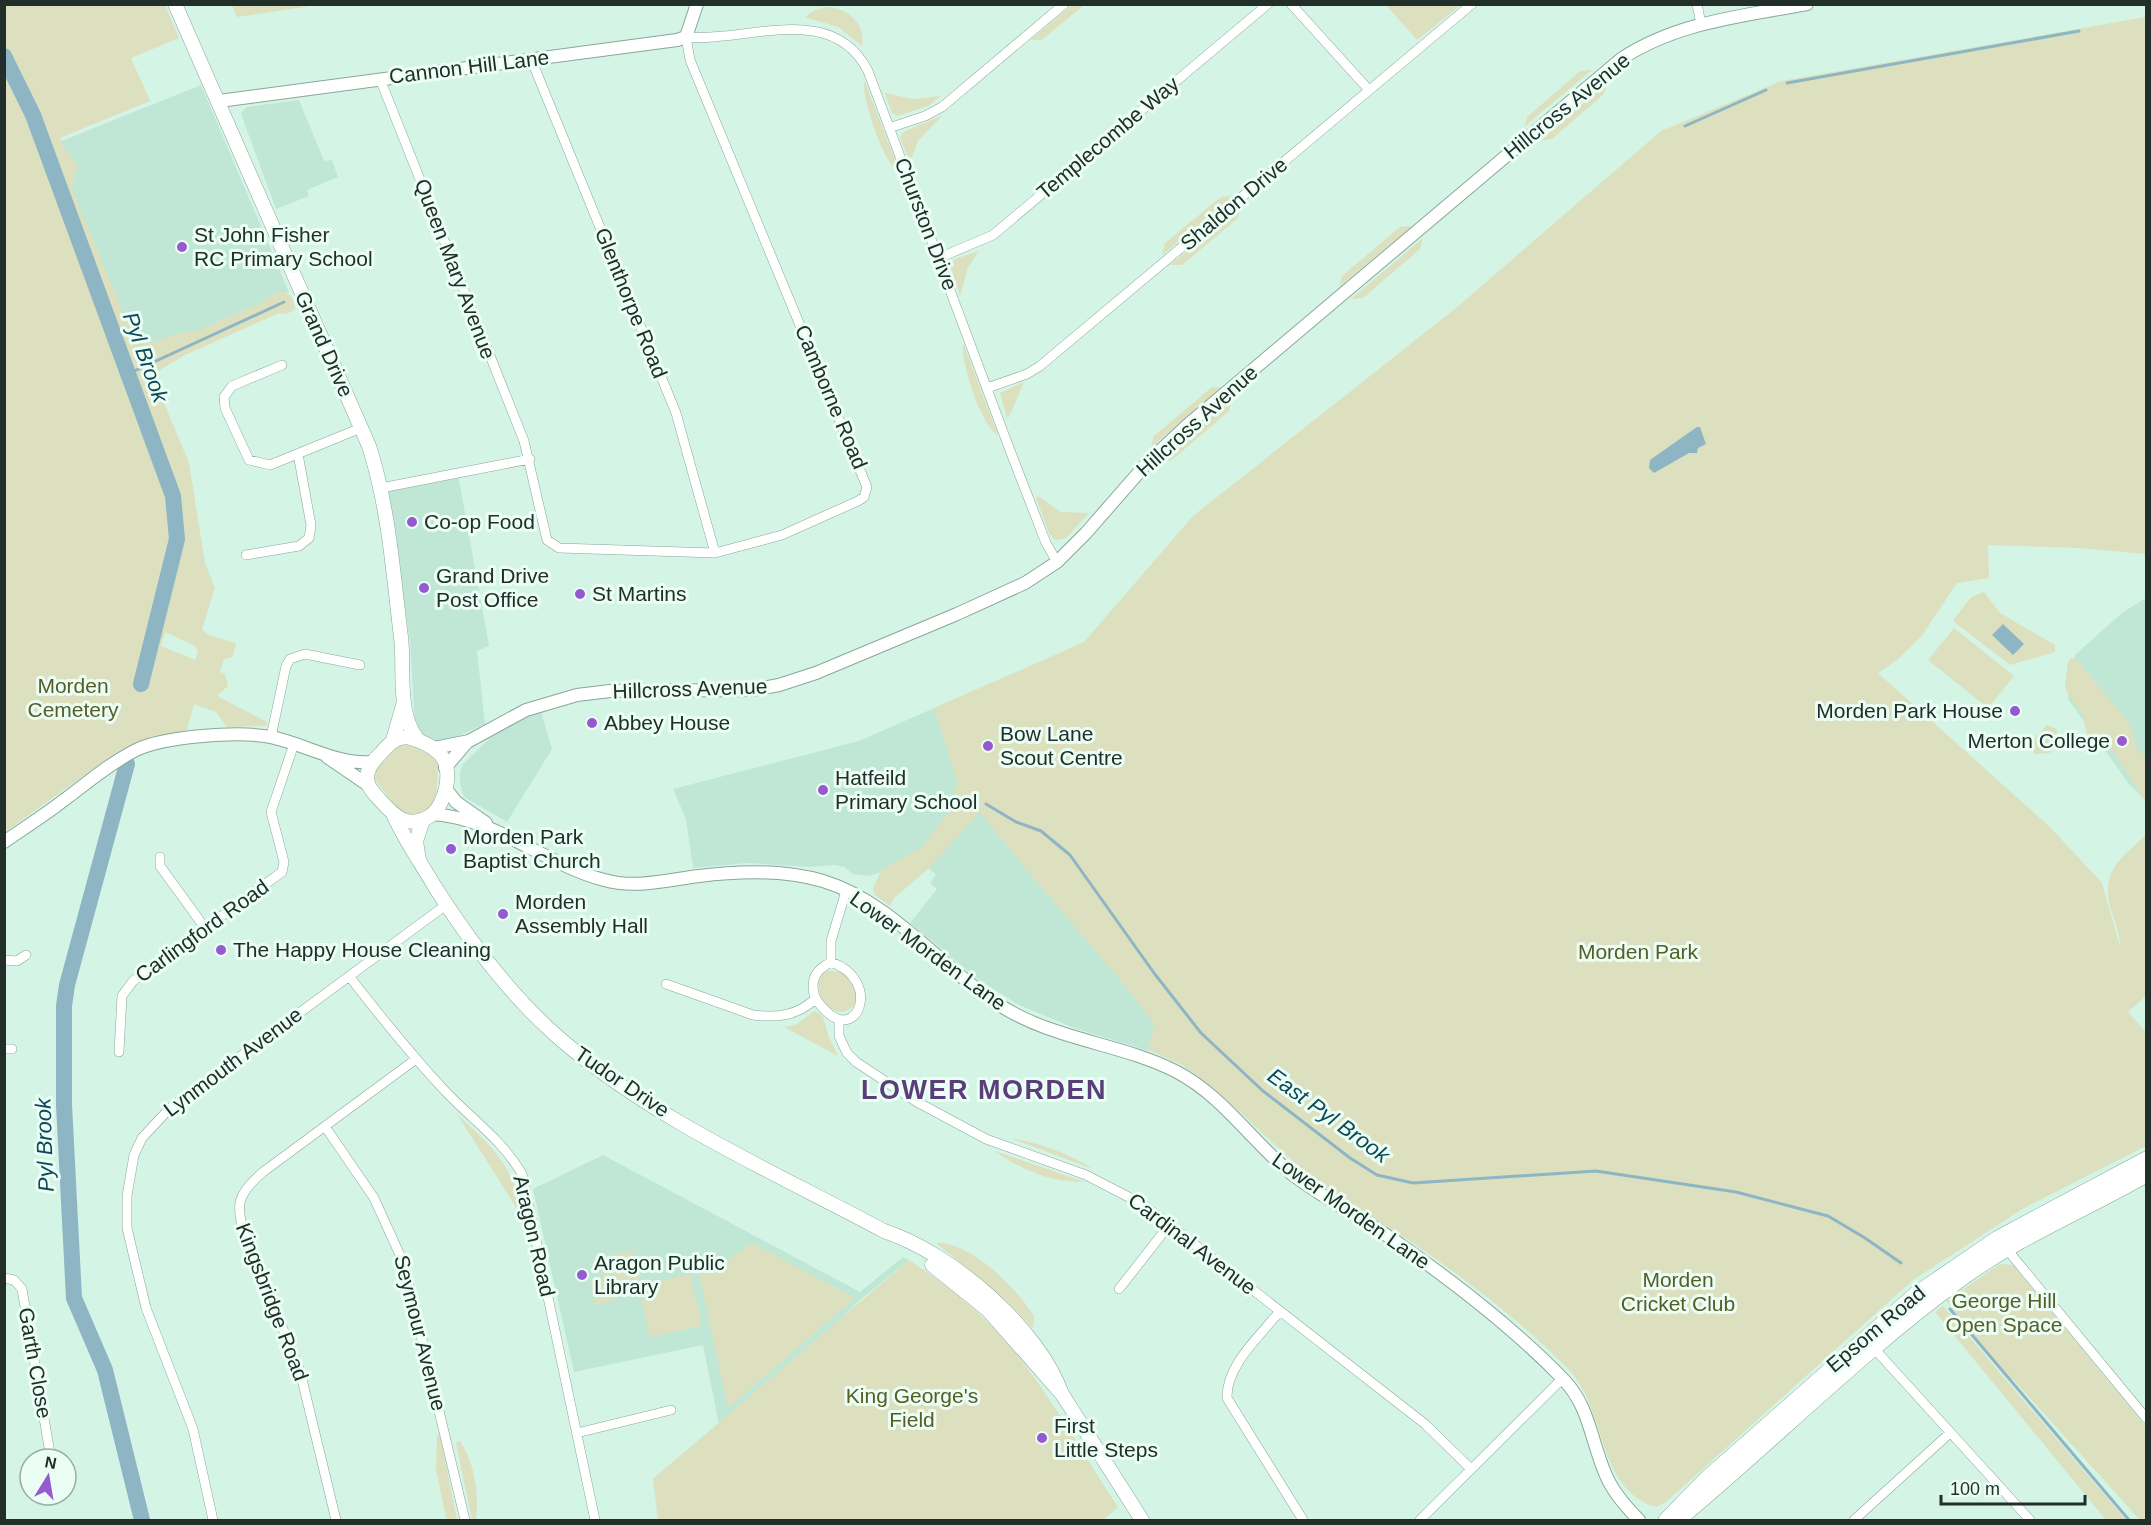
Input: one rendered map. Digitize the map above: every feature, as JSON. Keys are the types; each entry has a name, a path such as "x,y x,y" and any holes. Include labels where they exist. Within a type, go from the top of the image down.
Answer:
{"highway":[{"name":"Epsom Road","path":"1666,1521 1706,1479 1869,1343 1962,1278 2002,1244 2141,1177 2146,1159"},
{"name":"Epsom Road","path":"1678,1521 1869,1343"}],"main road":[{"name":"Grand Drive","path":"175,4 361,428 381,488 402,643 404,702 412,733 417,740"},
{"name":"Grand Drive","path":"393,740 404,702"},
{"path":"407,737 434,748 440,754 446,768 444,800 428,817 405,821 394,816 368,785 367,777 372,762 393,740 407,737"},
{"name":"Tudor Drive","path":"394,816 408,847 489,964 524,1004 559,1038 597,1067 672,1116 884,1231 905,1238 934,1255 995,1303 1036,1347 1055,1375 1062,1394 1142,1521"},
{"name":"Tudor Drive","path":"420,862 416,841 428,817"}],"street":[{"path":"686,37 697,4"},
{"path":"889,128 925,116 942,106 1064,4"},
{"name":"Templecombe Way","path":"939,258 993,235 1269,4"},
{"path":"1291,4 1369,90"},
{"name":"Shaldon Drive","path":"987,388 1040,366 1472,4"},
{"path":"1697,4 1701,24"},
{"name":"Hillcross Avenue","path":"434,748 469,741 526,710 577,695 610,691 752,690 789,683 1001,595 1057,562 1163,447 1526,138 1636,49 1673,32 1701,24 1807,4"},
{"name":"Churston Drive","path":"686,37 805,28 829,34 850,47 864,62 1042,533 1057,562"},
{"name":"Cannon Hill Lane","path":"219,101 686,37"},
{"name":"Camborne Road","path":"559,548 715,553 796,530 858,501 864,497 867,487 690,60 686,37"},
{"name":"Glenthorpe Road","path":"531,59 676,413 715,553"},
{"name":"Queen Mary Avenue","path":"380,79 530,459 547,540 559,548"},
{"path":"282,365 232,386 226,391 223,403 249,460 270,465 361,428"},
{"path":"246,555 299,546 309,538 311,525 298,454"},
{"path":"381,488 530,459"},
{"path":"271,737 286,666 290,659 305,654 360,665"},
{"path":"4,843 113,763 138,749 176,740 219,735 271,737 324,755 359,763 372,762"},
{"name":"Hillcross Avenue","path":"446,768 469,741"},
{"name":"Carlingford Road","path":"119,1052 122,996 133,981 282,872 284,862 271,812 294,744"},
{"path":"324,755 368,785"},
{"name":"Lower Morden Lane","path":"446,789 456,802 493,829"},
{"name":"Lower Morden Lane","path":"428,817 456,818 493,829 586,874 619,884 643,884 700,876 754,873 809,878 846,891 885,915 1007,1010 1089,1042 1160,1065 1192,1082 1293,1174 1434,1269 1563,1378 1582,1402 1611,1485 1639,1521"},
{"path":"160,857 160,866 205,928"},
{"path":"831,962 831,941 846,891"},
{"name":"Lynmouth Avenue","path":"213,1521 193,1429 153,1329 130,1245 126,1210 130,1169 142,1138 170,1108 446,904"},
{"path":"4,960 17,961 26,955"},
{"path":"831,962 846,969 858,983 861,992 861,1004 856,1015 848,1021 839,1021 831,1016 815,999 813,984 815,975 821,967 831,962"},
{"name":"Aragon Road","path":"349,976 416,1059 454,1100 504,1148 522,1174 595,1521"},
{"path":"666,984 753,1015 766,1017 790,1014 803,1009 815,999"},
{"name":"Cardinal Avenue","path":"839,1021 839,1036 847,1053 856,1062 917,1102 986,1139 1106,1184 1170,1224 1430,1428 1471,1469"},
{"name":"Kingsbridge Road","path":"336,1521 300,1371 245,1236 238,1209 243,1193 254,1180 416,1059"},
{"name":"Seymour Avenue","path":"326,1128 374,1198 404,1264 465,1521"},
{"path":"1119,1289 1170,1224"},
{"path":"2002,1244 2146,1418"},
{"name":"Garth Close","path":"4,1278 14,1280 22,1289 49,1447"},
{"path":"1280,1311 1235,1368 1228,1383 1227,1398 1303,1521"},
{"path":"1869,1343 2027,1519"},
{"path":"1420,1521 1563,1378"},
{"path":"577,1433 671,1410"},
{"path":"1854,1521 1950,1432"}],"shaded area":[{"name":"St John Fisher RC Primary School","path":"201,85 289,292 138,362 54,144"},
{"path":"299,100 324,161 332,160 338,177 307,190 309,196 276,209 241,114 246,107"},
{"path":"458,474 489,646 477,651 485,724 445,742 435,742 422,735 415,725 410,641 387,487"},
{"name":"Merton College","path":"2146,598 2146,801 2129,784 2068,699 2075,655 2123,612"},
{"name":"Hatfeild Primary School","path":"941,705 973,791 919,853 894,868 869,876 853,874 844,867 835,865 809,867 747,863 693,868 686,819 673,789 859,741"},
{"path":"541,712 552,749 507,822 464,797 460,784 460,772 463,764 490,738 516,722"},
{"path":"980,811 1113,968 1156,1023 1149,1051 1077,1029 1019,1005 979,980 910,923 937,889 930,883 936,874 928,868"},
{"path":"603,1155 860,1292 903,1257 909,1260 719,1424 703,1345 574,1372 533,1189"}],"green space":[{"path":"1073,4 1084,5 1042,40 1030,40"},
{"name":"Morden Cemetery","path":"5,5 165,5 179,38 131,58 150,101 60,138 64,148 78,165 72,188 135,340 152,343 175,334 196,331 258,304 277,292 288,294 293,301 295,309 287,314 279,313 183,356 155,373 156,384 189,463 205,563 215,588 202,629 208,635 236,643 233,657 224,659 220,672 225,674 228,686 217,696 267,722 267,726 227,727 216,712 194,704 187,730 140,741 118,751 5,832","holes":["165,632 195,646 198,652 195,660 161,646"]},
{"path":"232,5 317,5 237,17"},
{"path":"1386,5 1461,5 1417,40"},
{"path":"826,7 841,10 854,18 861,30 862,46 838,27 805,17 813,11"},
{"name":"Morden Park","path":"2146,17 2146,554 2080,548 1988,545 1989,578 1957,583 1921,637 1896,661 1878,673 2050,827 2102,883 2120,947 2108,897 2110,875 2128,851 2146,835 2146,996 2128,1012 2146,1032 2146,1146 2024,1208 1913,1280 1666,1502 1656,1507 1637,1498 1623,1484 1613,1467 1581,1387 1569,1370 1551,1352 1452,1270 1311,1176 1202,1079 1182,1065 1148,1050 1154,1023 980,812 928,869 893,899 890,906 875,895 873,889 881,870 922,847 954,805 957,781 934,708 1084,642 1193,516 1456,308 1661,131 1781,81"},
{"path":"1592,70 1524,127 1527,117 1580,71"},
{"path":"864,82 900,172 887,158 875,131 864,91"},
{"path":"1607,83 1604,94 1552,139 1540,141"},
{"path":"885,93 913,99 941,96 928,106 897,116 892,113"},
{"path":"943,115 918,141 910,162 900,138 903,132"},
{"path":"1233,196 1162,255 1165,243 1221,197"},
{"path":"1241,206 1238,218 1182,265 1170,265"},
{"path":"1411,226 1339,287 1342,276 1400,227"},
{"path":"1423,238 1420,249 1363,298 1351,299"},
{"path":"979,251 968,267 960,296 950,265 955,259"},
{"path":"963,345 998,435 992,430 979,408 965,366"},
{"path":"1024,382 1009,417 1007,418 1000,393"},
{"path":"1212,387 1224,387 1151,447 1154,436"},
{"path":"1232,400 1229,411 1172,460 1160,461"},
{"path":"1038,496 1061,512 1089,513 1066,538 1055,540 1049,533 1036,498"},
{"path":"1984,592 2000,613 2055,645 2055,652 2010,665 1953,621 1971,597"},
{"path":"1954,628 2014,676 1988,708 1928,660"},
{"path":"2072,657 2079,662 2130,724 2137,749 2146,758 2146,803 2107,741 2091,738 2087,734 2083,715 2065,686 2068,662"},
{"path":"2047,725 2057,729 2056,745 2050,753 2035,754 2031,748 2033,740"},
{"path":"407,745 432,755 438,762 436,805 413,816 401,813 374,778 376,770 397,746"},
{"path":"839,971 852,983 857,994 855,1003 849,1010 840,1012 831,1009 823,1000 818,983 822,973"},
{"path":"815,1011 823,1016 828,1035 838,1056 784,1027 795,1025"},
{"path":"457,1114 499,1157 512,1180 522,1212 519,1212"},
{"path":"1010,1138 1053,1149 1093,1169"},
{"path":"995,1151 1085,1182 1060,1180 1037,1174"},
{"path":"752,1243 855,1298 728,1408 697,1264 730,1259"},
{"path":"936,1243 964,1250 991,1268 1026,1304 1034,1316 1033,1328 1004,1298"},
{"path":"633,1250 640,1278 612,1284 615,1301 595,1305 590,1282 603,1279 600,1266 589,1260"},
{"name":"King George's Field","path":"909,1260 961,1298 1007,1343 1052,1403 1118,1507 1103,1520 658,1520 653,1479"},
{"name":"George Hill Open Space","path":"2000,1264 2013,1265 2146,1427 2146,1520 2140,1520 2012,1378 2010,1379 1946,1301"},
{"path":"690,1274 702,1326 650,1337 639,1285"},
{"path":"1943,1306 2126,1520 2106,1520 1935,1312"},
{"path":"440,1434 457,1520 448,1520 446,1517 436,1470 437,1436"},
{"path":"460,1441 475,1479 476,1520 472,1520 456,1443"}],"water":[{"path":"1700,427 1706,444 1698,448 1697,453 1689,453 1654,473 1649,468 1650,460"},
{"path":"2003,624 2024,644 2013,655 1992,635"}],"waterway":[{"path":"1787,83 2079,31"},
{"name":"Pyl Brook","path":"4,56 33,115 173,496 177,539 141,684"},
{"path":"1685,126 1766,90"},
{"name":"East Pyl Brook","path":"130,373 284,302"},
{"name":"Pyl Brook","path":"127,764 67,985 64,1006 64,1105 74,1298 105,1370 142,1520"},
{"name":"East Pyl Brook","path":"986,804 1016,822 1041,831 1070,855 1154,973 1201,1033 1263,1091 1350,1158 1377,1175 1413,1183 1596,1171 1736,1192 1828,1216 1901,1263"},
{"name":"East Pyl Brook","path":"1950,1309 2129,1520"}],"place":[{"name":"St John Fisher RC Primary School","path":"182,247"},
{"name":"Co-op Food","path":"412,522"},
{"name":"Grand Drive Post Office","path":"424,588"},
{"name":"St Martins","path":"580,594"},
{"name":"Morden Park House","path":"2015,711"},
{"name":"Abbey House","path":"592,723"},
{"name":"Merton College","path":"2122,741"},
{"name":"Bow Lane Scout Centre","path":"988,746"},
{"name":"Hatfeild Primary School","path":"823,790"},
{"name":"Morden Park Baptist Church","path":"451,849"},
{"name":"Morden Assembly Hall","path":"503,914"},
{"name":"The Happy House Cleaning","path":"221,950"},
{"name":"Aragon Public Library","path":"582,1275"},
{"name":"First Little Steps","path":"1042,1438"}],"district":[{"name":"LOWER MORDEN","path":"984,1090"}],"park label":[{"name":"Morden Cricket Club","path":"1678,1292"}]}
